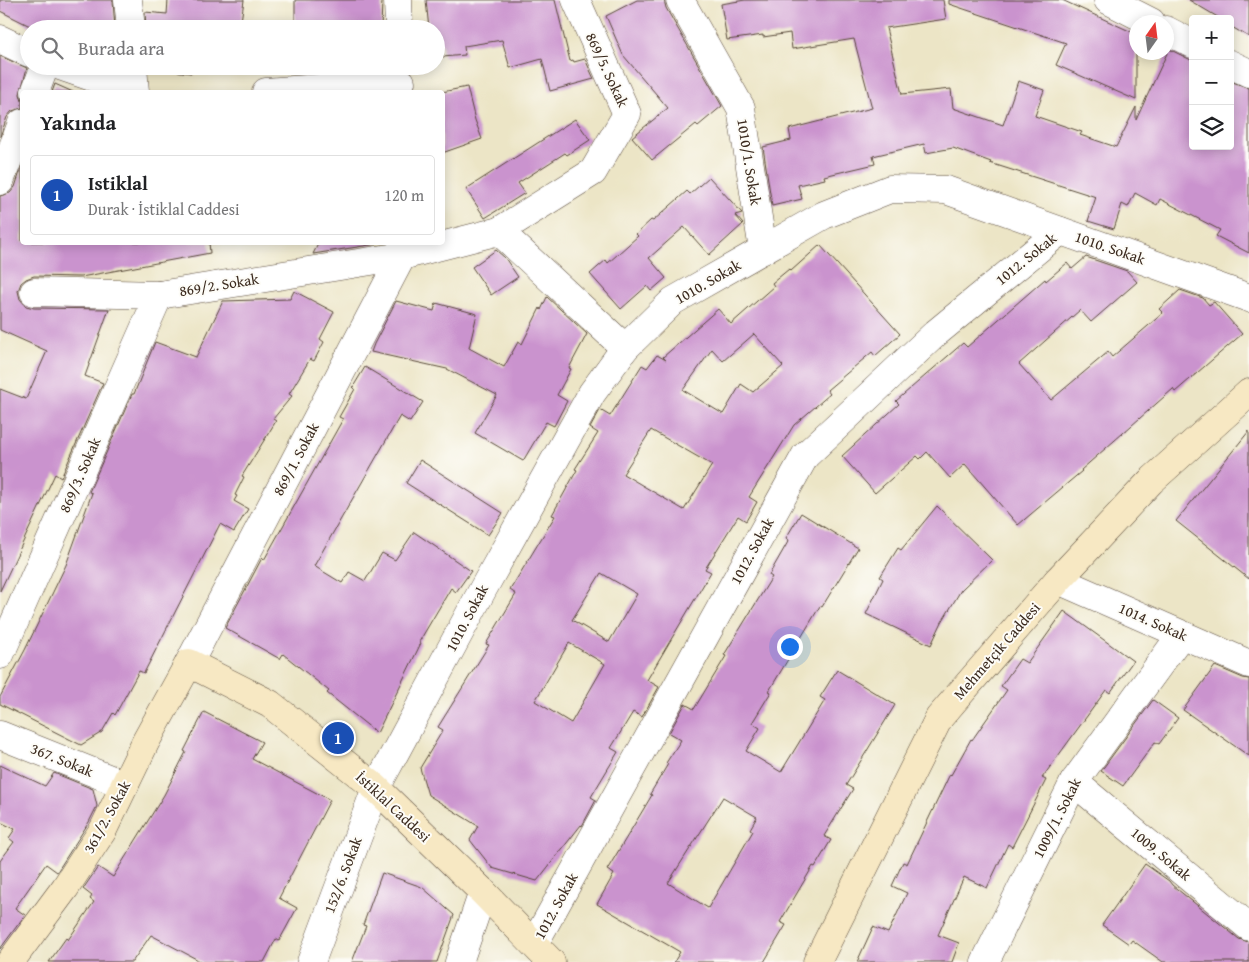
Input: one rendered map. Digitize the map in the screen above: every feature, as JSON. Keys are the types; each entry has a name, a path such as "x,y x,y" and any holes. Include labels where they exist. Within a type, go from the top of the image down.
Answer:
{"street":[{"path":"128,0 130,20"},
{"path":"398,0 399,20"},
{"name":"1010/1. Sokak","path":"680,0 741,108 763,250"},
{"path":"1108,0 1137,15"},
{"name":"869/5. Sokak","path":"445,241 499,231 593,172 627,114 582,1"},
{"path":"1174,34 1189,42"},
{"path":"0,39 20,49"},
{"path":"1234,66 1249,73"},
{"path":"36,90 42,75"},
{"path":"86,75 129,90"},
{"path":"134,75 135,90"},
{"path":"288,90 401,80"},
{"path":"0,181 20,129"},
{"name":"1010. Sokak","path":"376,788 483,589 588,402 625,348 673,301 824,215 890,189 946,190 1249,298"},
{"path":"499,231 625,348"},
{"name":"1012. Sokak","path":"542,953 805,456 936,333 1060,231"},
{"name":"869/5. Sokak","path":"402,249 424,245"},
{"name":"869/2. Sokak","path":"34,292 159,294 402,249"},
{"name":"869/1. Sokak","path":"189,663 402,249"},
{"path":"1222,288 1249,306"},
{"name":"869/3. Sokak","path":"0,655 159,294"},
{"name":"Mehmetçik Caddesi","path":"817,962 939,718 1058,580 1151,481 1249,393"},
{"name":"1014. Sokak","path":"1058,580 1249,664"},
{"name":"1009/1. Sokak","path":"985,962 1074,782 1181,635"},
{"name":"İstiklal Caddesi","path":"189,663 270,704 376,788 483,892 542,953"},
{"name":"361/2. Sokak","path":"10,962 65,888 103,830 146,741 189,663"},
{"name":"367. Sokak","path":"0,735 125,785"},
{"name":"1009. Sokak","path":"1074,782 1249,927"},
{"name":"152/6. Sokak","path":"310,962 376,788"},
{"path":"459,962 483,892"}],"building":[{"path":"0,0 113,0 114,20 20,21 0,11"},
{"path":"168,0 244,0 241,20 145,20 145,12 167,14"},
{"path":"295,0 382,0 381,20 295,20"},
{"path":"426,0 555,0 570,61 573,60 574,62 585,59 594,79 550,91 542,59 510,68 502,40 464,46 465,55 445,57 445,20 428,20"},
{"path":"637,0 664,0 666,8 722,106 698,126 696,124 652,160 632,137 668,108 623,55 606,16"},
{"path":"745,0 943,0 946,19 886,28 902,94 951,89 953,108 1003,125 1018,81 1044,90 1035,116 1082,132 1080,135 1116,147 1136,107 1136,120 1164,60 1174,60 1174,52 1189,59 1189,150 1234,150 1234,82 1249,88 1249,253 1216,236 1220,230 1160,199 1157,205 1135,193 1128,207 1122,204 1114,229 1088,221 1096,197 990,163 953,148 926,153 924,144 873,156 875,164 824,176 825,179 798,185 802,199 772,206 763,147 791,140 789,129 872,108 854,39 792,49 790,33 727,40 721,4"},
{"path":"949,0 1062,0 1129,31 1129,60 1136,60 1136,100 1056,65 1066,43 949,4"},
{"path":"1189,0 1249,0 1249,37 1234,28 1234,15 1214,15"},
{"path":"0,56 20,65 20,75 25,75 20,90 20,109 12,111 7,117 0,137"},
{"path":"55,84 68,90 53,90"},
{"path":"467,87 482,139 445,152 445,91"},
{"path":"575,119 590,140 567,155 565,153 518,183 525,193 485,218 466,189"},
{"path":"20,172 20,245 209,245 210,253 81,277 34,276 21,283 18,291 20,299 26,306 34,308 109,309 85,376 103,383 61,478 55,474 0,591 0,389 26,399 47,351 0,330 0,196 10,193 15,187"},
{"path":"709,177 742,213 735,215 743,224 709,255 684,227 649,258 666,278 651,291 647,286 621,309 590,274 606,260 608,263 638,236 636,234 651,220 653,221 687,191 690,194"},
{"path":"318,245 370,245 313,254"},
{"path":"820,245 900,334 875,356 872,352 827,390 830,394 794,425 749,497 757,502 746,521 738,516 705,569 711,572 647,680 659,687 642,717 633,712 611,748 618,752 591,797 596,800 582,826 537,881 492,868 470,840 478,826 428,795 420,768 443,730 438,727 489,645 486,644 516,594 510,590 555,516 552,515 577,470 575,469 598,433 590,428 600,410 610,416 642,365 647,368 657,355 666,360 663,357 718,309 731,324 774,286 772,283 789,269 791,271","holes":["754,334 783,366 753,392 741,384 723,414 683,390 712,349 723,361","651,430 712,465 684,510 623,474","601,573 637,594 609,642 572,620","569,643 605,664 571,723 535,701"]},
{"path":"496,250 505,258 518,277 491,295 472,267"},
{"path":"1086,257 1127,271 1137,282 1091,322 1080,310 1019,364 1051,400 1108,352 1112,357 1163,313 1159,309 1180,290 1203,298 1209,305 1214,302 1242,334 1175,392 1173,389 1082,471 1018,525 965,464 950,478 927,452 920,459 917,456 875,493 842,456 899,404 896,401 963,343 967,347 1045,279 1046,281 1067,263 1072,269"},
{"path":"294,291 334,312 320,339 324,342 314,361 310,359 289,394 292,396 273,419 276,421 242,476 244,477 234,501 248,509 234,532 220,524 144,673 139,671 115,715 113,713 102,732 81,745 0,704 0,697 66,565 92,493 89,492 132,394 134,394 155,342 196,357 223,301 290,299"},
{"path":"547,297 587,334 557,395 567,401 554,426 546,422 523,461 475,433 497,395 447,369 371,352 396,301 434,311 436,303 477,314 469,348 504,367 518,342 522,344"},
{"path":"365,367 423,402 410,422 400,416 314,566 342,583 349,572 365,581 382,553 395,560 414,532 471,571 456,592 451,588 419,642 421,643 377,733 327,693 329,691 283,654 280,659 225,628 262,558 264,560 343,419 339,417"},
{"path":"1249,431 1249,579 1176,521"},
{"path":"420,460 503,513 488,535 406,483"},
{"path":"937,506 992,560 961,590 931,645 866,614 883,579 880,577 898,548 901,550"},
{"path":"801,513 858,548 822,607 820,606 769,691 771,692 752,723 760,728 746,751 781,772 825,700 820,697 837,670 895,705 846,785 853,789 824,836 831,840 815,867 813,866 780,922 786,925 764,962 674,962 680,952 597,904 614,874 607,870 652,795 650,794 668,764 666,763 681,740 669,733 685,704 694,709 726,656 724,655 772,577 769,575 789,540 786,538","holes":["723,797 757,817 750,829 753,831 708,908 668,883"]},
{"path":"1064,611 1133,661 1110,693 1106,690 1042,778 1046,780 1012,847 1008,844 987,888 964,877 938,935 959,943 952,962 857,962 873,927 888,933 907,893 892,886 903,862 907,864 950,774 971,739 1007,690 1001,686 1020,659 1027,663"},
{"path":"1215,666 1249,679 1249,756 1183,710"},
{"path":"1153,700 1178,718 1159,744 1155,742 1123,786 1101,771"},
{"path":"204,712 262,742 252,759 330,800 279,898 297,908 279,941 276,939 264,962 202,962 151,935 132,962 49,962 66,938 68,940 94,902 90,899 92,896 83,889 98,867 113,877 164,795"},
{"path":"0,765 45,786 54,773 93,789 97,806 57,872 46,864 15,908 25,915 0,949 0,861 14,842 9,838 15,829 0,822"},
{"path":"1145,864 1169,881 1239,939 1249,942 1249,962 1163,962 1132,940 1129,944 1102,925"},
{"path":"382,873 422,887 454,915 437,962 352,962 366,926 363,925"}],"place":[{"name":"Istiklal","path":"338,738"}]}
